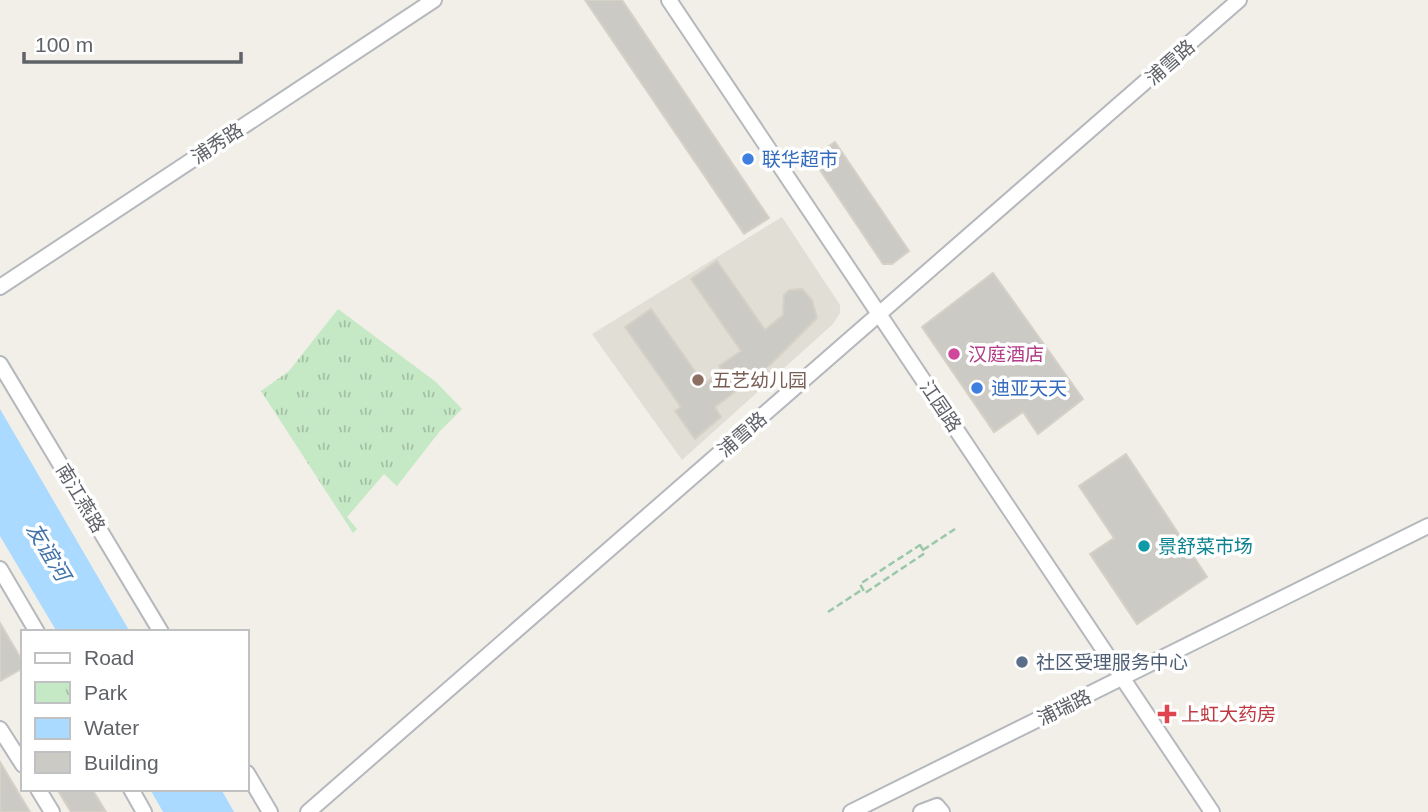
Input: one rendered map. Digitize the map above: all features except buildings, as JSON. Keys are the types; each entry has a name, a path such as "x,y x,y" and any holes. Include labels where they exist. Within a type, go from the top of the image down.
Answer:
{"street":[{"name":"浦秀路","path":"0,287 434,0"},
{"name":"江园路","path":"669,0 1212,812"},
{"name":"浦雪路","path":"308,812 1239,0"},
{"name":"南江燕路","path":"0,364 161,630"},
{"name":"浦瑞路","path":"850,812 1428,526"},
{"path":"0,569 36,630"},
{"path":"0,729 21,762"},
{"path":"248,775 270,812"},
{"path":"39,791 52,812"},
{"path":"132,791 144,812"},
{"path":"921,812 937,806 942,812"}],"path":[{"path":"923,550 955,529"},
{"path":"920,545 925,553 865,593 863,589 860,584 920,545"},
{"path":"828,612 863,589"}],"shaded area":[{"name":"五艺幼儿园","path":"782,217 840,305 840,313 833,324 682,460 592,334"}],"green space":[{"path":"338,309 436,382 462,409 440,431 397,486 384,474 347,517 357,529 353,533 261,391 289,371"}],"water":[{"name":"友谊河","path":"0,409 129,630 56,630 0,536"},
{"path":"151,791 222,791 234,812 163,812"}],"place":[{"name":"联华超市","path":"748,159"},
{"name":"汉庭酒店","path":"954,354"},
{"name":"五艺幼儿园","path":"698,380"},
{"name":"迪亚天天","path":"977,388"},
{"name":"景舒菜市场","path":"1144,546"},
{"name":"社区受理服务中心","path":"1022,662"},
{"name":"上虹大药房","path":"1167,714"}]}
